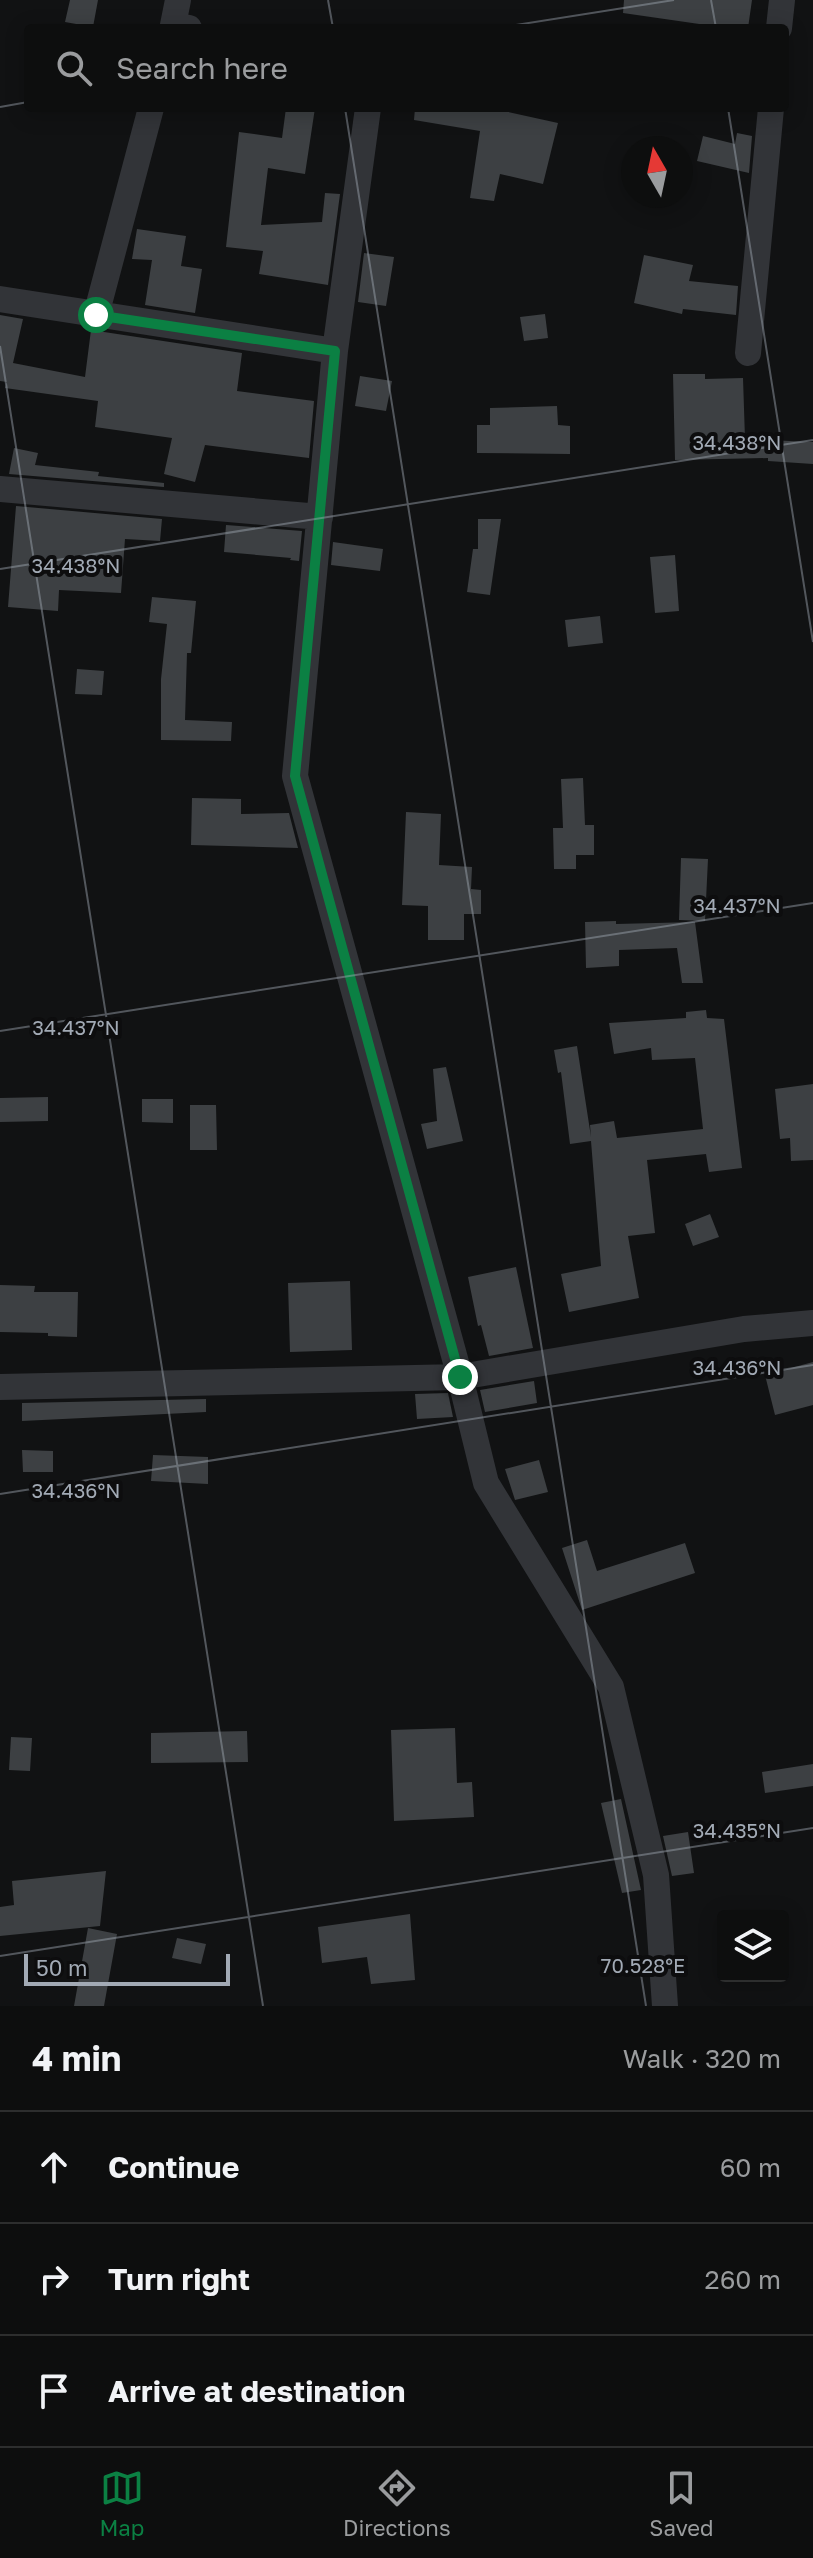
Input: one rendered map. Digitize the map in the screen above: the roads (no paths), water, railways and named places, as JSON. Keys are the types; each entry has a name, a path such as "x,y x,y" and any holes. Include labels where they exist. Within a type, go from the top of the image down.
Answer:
{"street":[{"path":"779,24 782,0"},
{"path":"96,315 150,112"},
{"path":"367,112 335,351 295,776 460,1377 486,1483 611,1687 656,1875 665,2006"},
{"path":"748,353 771,112"},
{"path":"0,299 335,351"},
{"path":"0,489 320,517"},
{"path":"0,1387 460,1377 744,1329 813,1323"}]}
